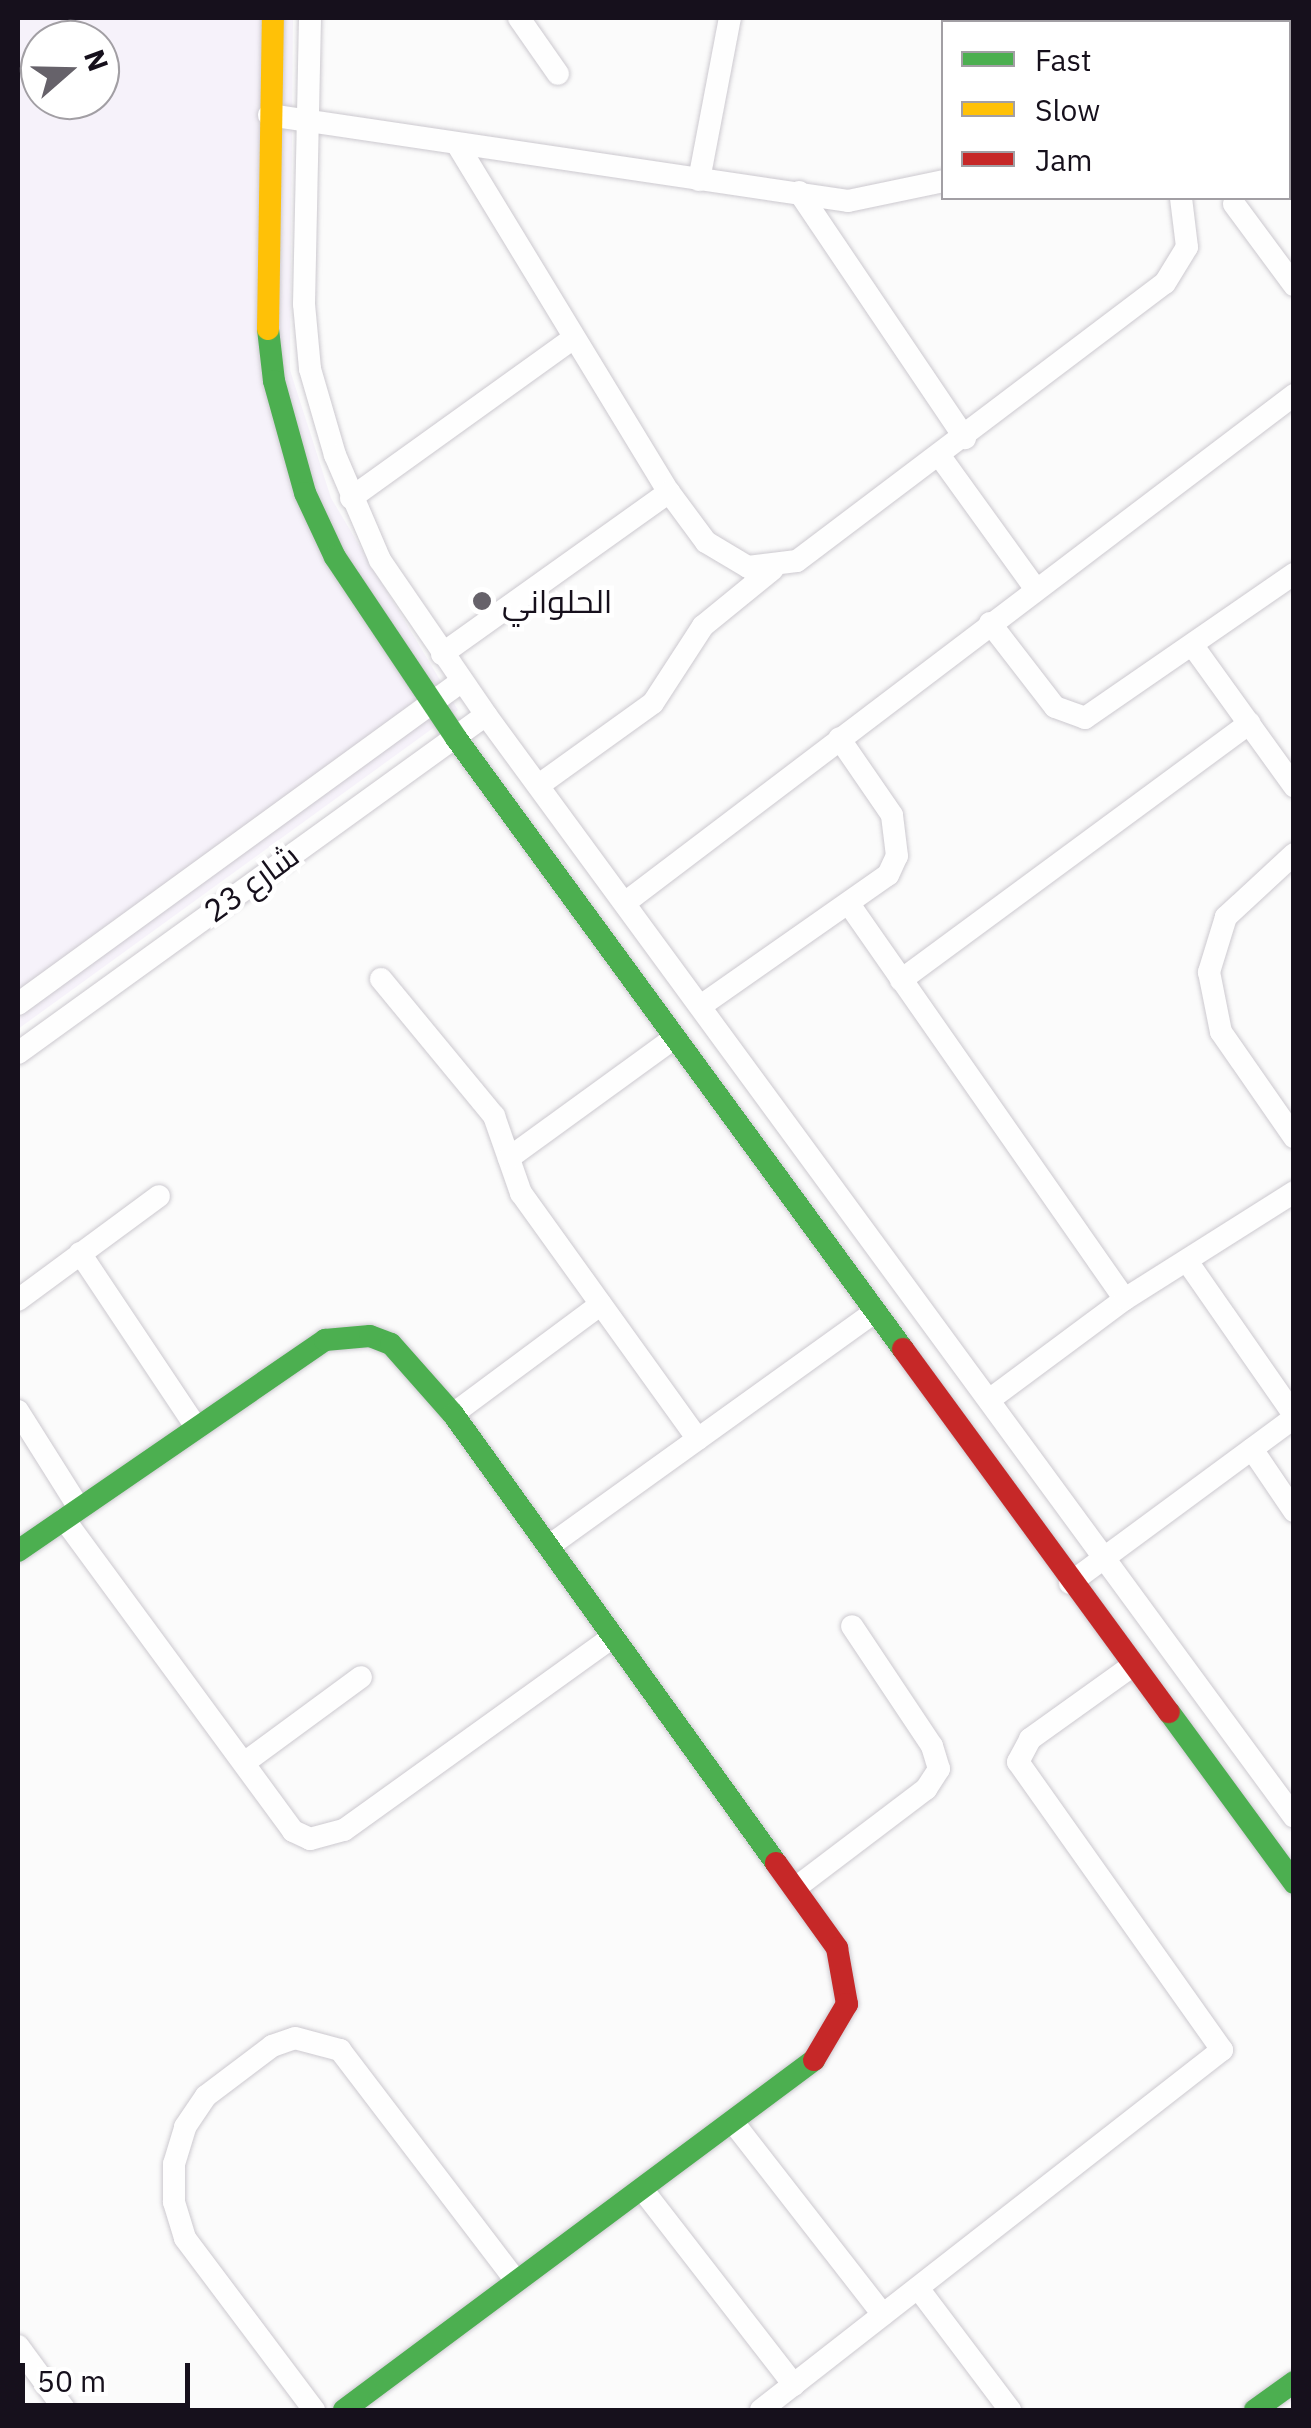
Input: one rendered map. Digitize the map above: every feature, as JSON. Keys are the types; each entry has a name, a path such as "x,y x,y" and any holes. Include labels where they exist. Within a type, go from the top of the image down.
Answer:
{"street":[{"path":"273,18 266,311 289,446 335,557 456,738 873,1313 1294,1883"},
{"path":"310,18 310,370 352,498 380,560 486,716 702,1005 1102,1559 1294,1817"},
{"path":"519,18 558,74"},
{"path":"699,180 730,18"},
{"path":"269,114 848,201 941,182"},
{"path":"457,144 669,492 725,558 773,568"},
{"path":"799,192 965,438"},
{"path":"539,786 653,703 703,626 773,568 797,562 1166,283 1187,247 1181,200"},
{"path":"1234,204 1294,285"},
{"path":"352,498 574,338"},
{"path":"626,902 1035,588 1294,396"},
{"path":"938,455 1035,588"},
{"path":"442,654 669,492"},
{"path":"990,623 1055,707 1074,718 1096,716 1294,574"},
{"path":"1193,646 1294,786"},
{"name":"شارع 23","path":"18,1004 462,681"},
{"name":"شارع 23","path":"18,1053 486,716"},
{"path":"901,980 1249,723"},
{"path":"702,1005 888,874 898,835 839,738"},
{"path":"1291,1128 1221,1032 1209,972 1226,917 1294,854"},
{"path":"849,904 1125,1299"},
{"path":"381,979 486,1104 521,1193 698,1439"},
{"path":"509,1158 674,1038"},
{"path":"989,1400 1125,1299 1189,1264 1294,1192"},
{"path":"18,1300 158,1196"},
{"path":"80,1252 196,1427"},
{"path":"1070,1582 1294,1417 1189,1264"},
{"path":"453,1414 601,1304"},
{"path":"550,1546 873,1313"},
{"path":"18,1551 314,1346 347,1334 392,1344 453,1414 798,1886 838,1948 848,2004 822,2054 355,2407"},
{"path":"18,1411 72,1514 293,1830 328,1839 614,1636"},
{"path":"1252,1449 1294,1511"},
{"path":"798,1886 926,1789 939,1769 932,1746 852,1626"},
{"path":"761,2410 1222,2050 1018,1762 1030,1739 1132,1666"},
{"path":"244,1764 361,1677"},
{"path":"314,2410 186,2238 174,2202 174,2164 185,2127 206,2096 272,2046 319,2039 340,2050 516,2282"},
{"path":"734,2122 883,2315"},
{"path":"642,2189 794,2385"},
{"path":"918,2288 1010,2410"},
{"path":"21,2360 65,2410"},
{"path":"1255,2410 1294,2382"}],"shaded area":[{"path":"18,18 293,18 290,370 331,498 458,710 18,1029"}],"traffic: fast":[{"path":"268,329 274,381 305,493 335,557 456,738 903,1349"},
{"path":"18,1551 325,1340 370,1336 391,1344 453,1414 776,1863"},
{"path":"1169,1712 1294,1883"},
{"path":"344,2410 814,2060"},
{"path":"1255,2410 1294,2382"}],"traffic: slow":[{"path":"268,329 273,18"}],"traffic: jam":[{"path":"903,1349 1169,1712"},
{"path":"776,1863 837,1948 847,2004 814,2060"}],"place":[{"name":"الحلواني","path":"482,601"}]}
